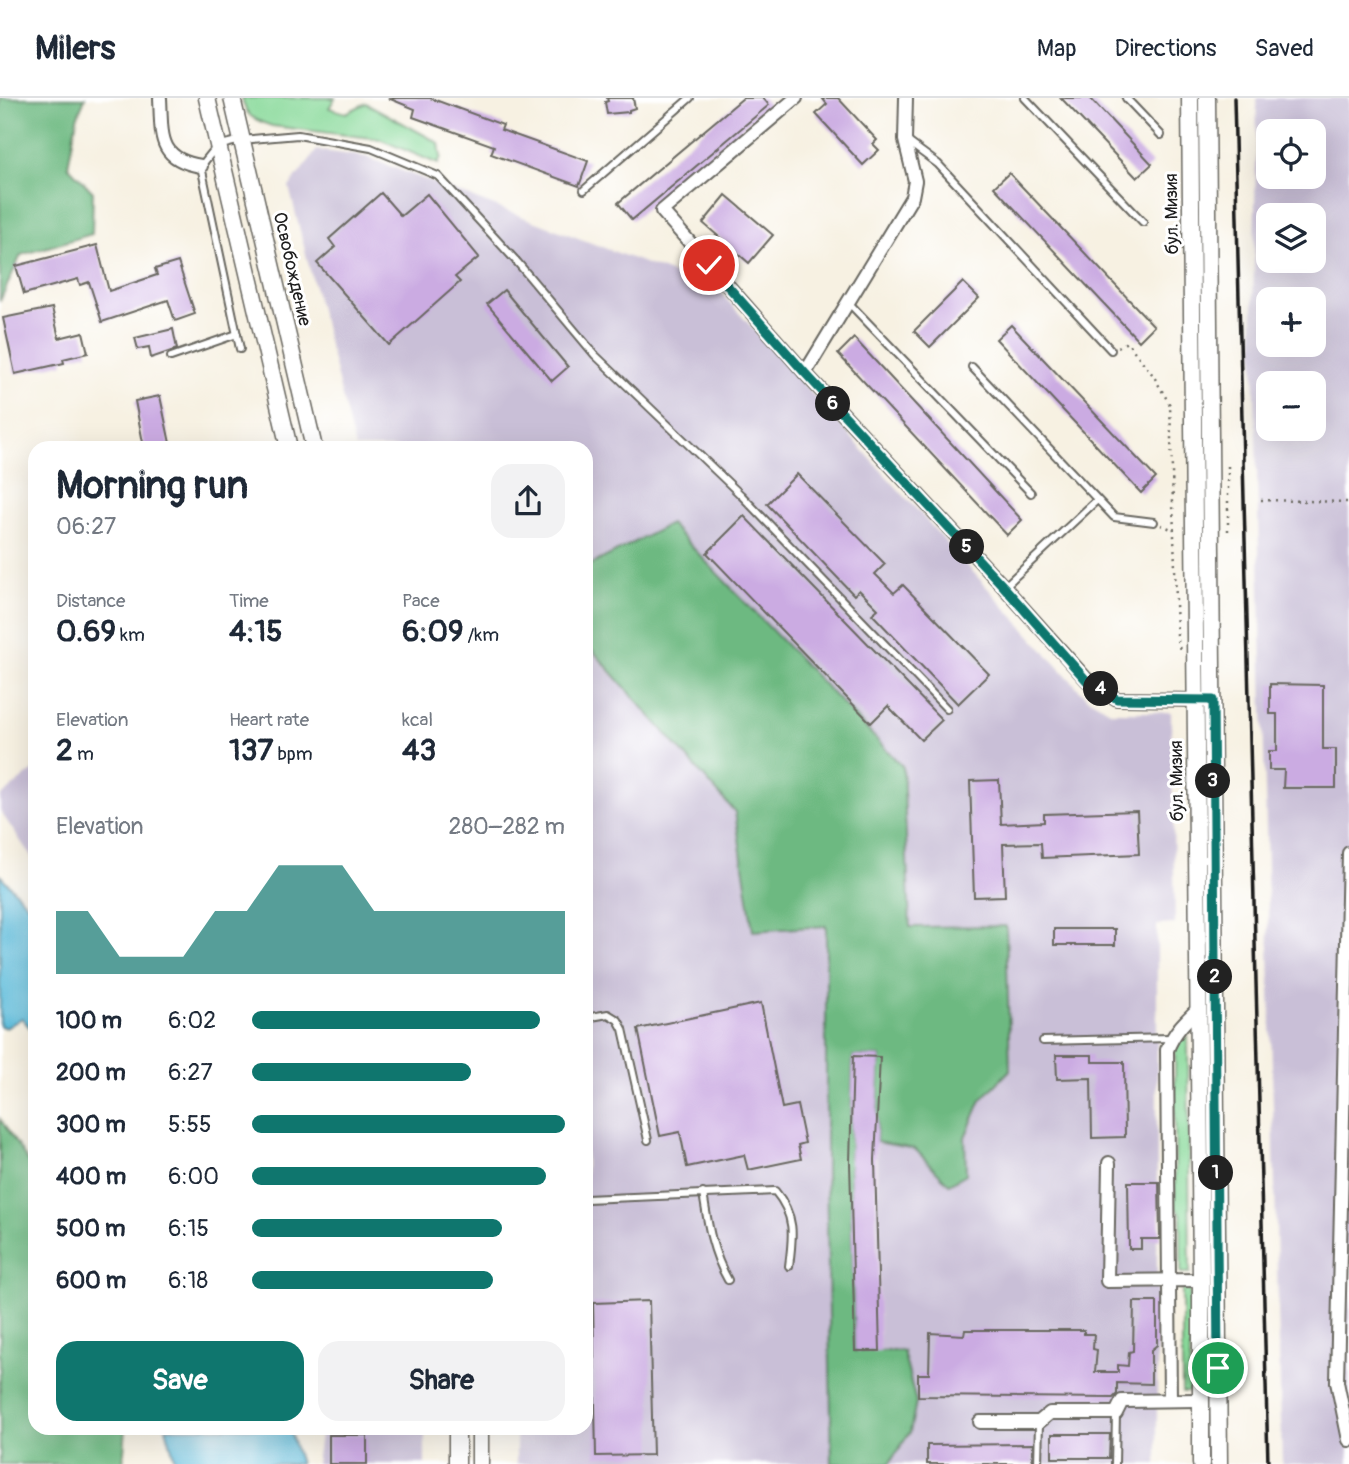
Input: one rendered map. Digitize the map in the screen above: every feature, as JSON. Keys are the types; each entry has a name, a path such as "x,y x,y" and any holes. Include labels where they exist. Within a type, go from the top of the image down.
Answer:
{"street":[{"path":"160,98 162,135 171,154 178,161 201,166"},
{"path":"207,98 287,441"},
{"name":"Освобождение","path":"232,98 312,441"},
{"path":"796,98 662,211 805,373 1004,587 1087,681 1117,699 1213,700"},
{"path":"805,373 912,197 915,181 905,140 906,98"},
{"name":"бул. Мизия","path":"1190,98 1201,1464"},
{"name":"бул. Мизия","path":"1208,98 1219,1464"},
{"path":"1349,853 1337,1382 1349,1440"},
{"path":"1170,1400 1167,1050 1179,1027 1198,1009"},
{"path":"1109,1163 1107,1281 1201,1280"},
{"path":"980,1422 1039,1422 1049,1413 1116,1413 1122,1401 1200,1400"},
{"path":"457,1435 457,1464"},
{"path":"480,1435 480,1464"}],"lane":[{"path":"584,190 690,98"},
{"path":"1025,98 1143,222"},
{"path":"1126,98 1161,135"},
{"path":"240,349 201,166 217,146 241,140 298,135 371,148 438,176 517,263 594,355 747,502 947,709"},
{"path":"905,140 938,164 1111,350"},
{"path":"848,302 1031,493"},
{"path":"171,357 237,334"},
{"path":"972,367 1114,517 1154,522"},
{"path":"1004,587 1097,499"},
{"path":"593,1017 608,1014 618,1020 623,1029 648,1140"},
{"path":"1044,1041 1171,1038"},
{"path":"593,1199 775,1191 787,1205 793,1235 789,1266"},
{"path":"703,1194 712,1244 728,1280"},
{"path":"1115,1464 1116,1413"},
{"path":"1038,1464 1039,1422"}],"path":[{"path":"1111,350 1127,342 1153,375 1170,405 1177,635 1181,659"},
{"path":"1228,467 1228,533"},
{"path":"1261,500 1349,502"}],"shaded area":[{"path":"1257,98 1349,98 1349,1464 1282,1464 1256,441 1326,441 1326,371 1256,371 1256,434 1253,315 1256,152 1256,189 1326,189 1326,119 1257,119"},
{"path":"317,150 366,157 720,292 1086,697 1112,712 1171,712 1175,924 1157,925 1157,1464 889,1464 910,1432 880,1351 876,1142 915,1149 949,1184 966,1174 965,1137 981,1100 1010,1070 910,927 903,767 671,525 593,564 593,441 353,441 289,187"},
{"path":"593,651 735,812 753,931 826,926 826,1170 832,1464 516,1464 516,1435 593,1435"},
{"path":"28,775 28,852 0,811 0,797"},
{"path":"320,1435 425,1435 425,1464 316,1464"}],"green space":[{"path":"0,98 85,98 77,118 68,166 93,192 92,234 21,255 0,301"},
{"path":"242,98 335,98 329,108 346,113 366,103 439,143 441,157 438,164 379,139 272,126 252,117"},
{"path":"670,524 903,767 910,927 1006,926 1010,1070 981,1100 965,1137 966,1174 949,1184 915,1149 876,1142 880,1057 853,1056 850,1162 855,1351 903,1351 916,1402 910,1432 889,1464 832,1464 826,1170 826,926 753,931 735,812 593,651 593,563"},
{"path":"1188,1037 1190,1273 1181,1273 1181,1214 1175,1207 1175,1048 1180,1040"},
{"path":"0,1119 28,1161 28,1435 125,1435 123,1464 0,1464"},
{"path":"1182,1288 1190,1288 1190,1392 1182,1392"}],"water":[{"path":"0,875 28,905 28,1025 22,1018 6,1028 0,1026"},
{"path":"168,1435 291,1435 300,1464 176,1464"}],"building":[{"path":"388,98 430,98 503,125 501,130 588,161 579,186 491,154 494,146 413,117 415,109"},
{"path":"607,98 633,98 635,108 629,112 607,114"},
{"path":"743,98 763,98 769,105 632,220 618,203"},
{"path":"822,98 838,98 877,140 873,144 879,150 863,165 816,114 827,104"},
{"path":"1061,98 1090,98 1152,164 1137,178"},
{"path":"1009,173 1154,326 1139,341 994,187"},
{"path":"381,193 401,216 427,194 479,257 455,277 460,282 389,345 317,263 335,247 329,239"},
{"path":"726,195 773,235 749,263 703,223"},
{"path":"97,245 109,291 157,275 155,269 178,262 195,314 175,321 168,300 102,322 89,282 80,285 78,279 24,294 16,266"},
{"path":"963,282 979,298 930,347 914,331"},
{"path":"504,290 568,367 552,381 487,304"},
{"path":"52,308 59,338 83,332 88,353 63,359 64,363 15,374 3,318"},
{"path":"1011,325 1156,478 1141,493 996,339"},
{"path":"173,329 177,349 151,358 149,347 138,349 135,338"},
{"path":"854,338 1022,520 1007,535 838,354"},
{"path":"160,396 170,441 143,441 135,401"},
{"path":"797,474 885,564 875,574 894,593 903,585 989,674 958,704 872,614 878,609 859,590 854,595 767,504"},
{"path":"744,516 942,720 921,740 888,706 871,723 707,553"},
{"path":"1270,684 1323,685 1323,749 1336,749 1336,788 1283,788 1284,770 1269,770 1269,751 1277,751 1277,714 1270,714"},
{"path":"999,780 1001,824 1044,822 1044,814 1137,811 1139,854 1042,858 1041,843 1003,844 1005,896 974,897 970,781"},
{"path":"1054,929 1115,929 1115,945 1054,945"},
{"path":"761,1003 782,1108 797,1105 805,1143 798,1145 801,1159 748,1170 744,1155 687,1167 680,1132 660,1136 638,1029"},
{"path":"1056,1055 1092,1055 1092,1062 1124,1062 1125,1137 1092,1138 1091,1078 1057,1079"},
{"path":"853,1056 880,1057 875,1160 880,1351 855,1351 850,1162"},
{"path":"1128,1182 1159,1182 1160,1239 1141,1239 1141,1249 1129,1249"},
{"path":"649,1301 653,1455 596,1456 593,1303"},
{"path":"1134,1302 1157,1302 1157,1345 1151,1350 1151,1384 1117,1383 1117,1394 1113,1398 918,1396 918,1374 929,1374 930,1333 964,1335 965,1330 1084,1330 1084,1334 1094,1334 1093,1349 1097,1350 1095,1372 1118,1372 1118,1365 1128,1366 1129,1352 1133,1351"},
{"path":"1052,1434 1110,1434 1109,1458 1052,1458"},
{"path":"329,1435 367,1435 367,1464 329,1464"},
{"path":"1033,1444 1032,1464 927,1464 927,1445"}],"railway":[{"path":"1234,98 1268,1464"}],"route":[{"path":"709,265 1087,681 1117,699 1213,700 1218,1368"}]}
